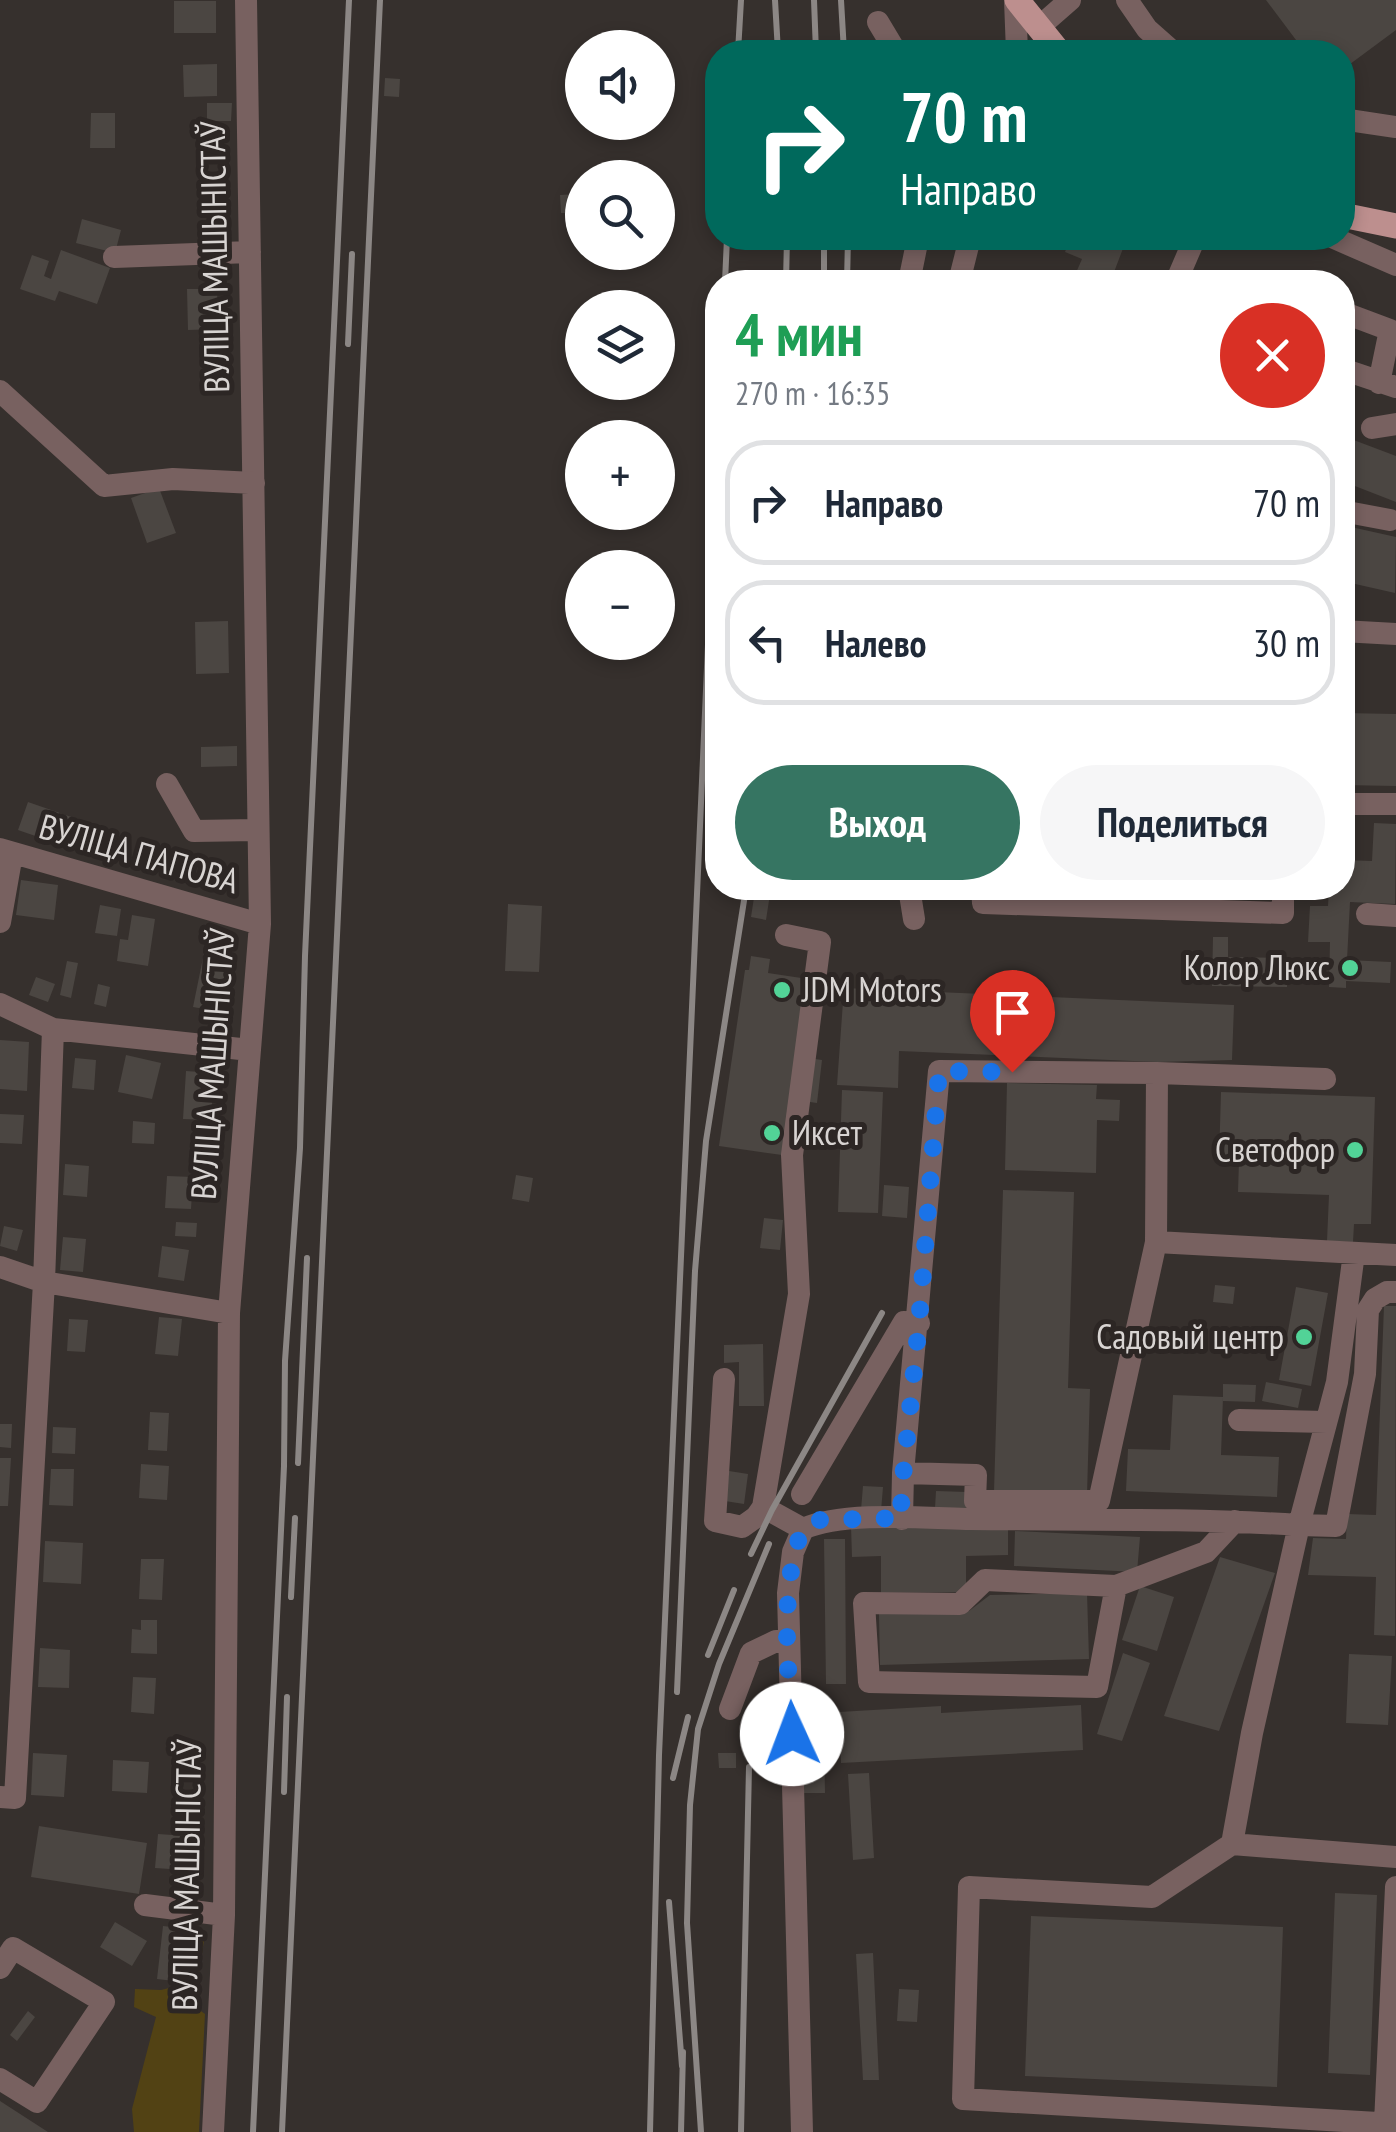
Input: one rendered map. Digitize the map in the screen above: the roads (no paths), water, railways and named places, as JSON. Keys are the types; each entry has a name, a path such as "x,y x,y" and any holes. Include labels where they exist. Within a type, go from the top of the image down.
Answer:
{"main road":[{"path":"1016,0 1048,40"},
{"path":"1355,217 1396,226"}],"street":[{"name":"ВУЛІЦА МАШЫНІСТАЎ","path":"213,2132 224,1915 229,1313 260,924 246,0"},
{"path":"1016,0 1017,40"},
{"path":"1038,28 1070,0"},
{"path":"1127,0 1159,40"},
{"path":"878,22 889,40"},
{"path":"1355,121 1396,127"},
{"path":"1355,247 1396,266"},
{"path":"114,257 250,252"},
{"path":"1355,317 1390,330 1388,385 1355,374"},
{"path":"0,391 104,486 173,479 254,483"},
{"path":"1372,428 1396,424"},
{"path":"1355,513 1390,520"},
{"path":"1355,632 1396,634"},
{"path":"167,784 194,831 258,830"},
{"path":"1355,804 1396,804"},
{"path":"0,922 6,852"},
{"name":"ВУЛІЦА ПАПОВА","path":"6,852 260,924"},
{"path":"911,900 914,919"},
{"path":"982,900 1284,913 1284,900"},
{"path":"1366,914 1396,916"},
{"path":"724,1379 715,1521 742,1526 756,1518 763,1507 798,1294 792,1155 820,942 786,935"},
{"path":"0,1004 53,1029 250,1050"},
{"path":"0,1797 15,1798 44,1282 53,1029"},
{"path":"902,1518 939,1071 1157,1073 1325,1080"},
{"path":"903,1473 976,1475 976,1501 1099,1501 1156,1242 1157,1073"},
{"path":"1156,1242 1396,1255"},
{"path":"1232,1844 1252,1734 1336,1382 1354,1253"},
{"path":"0,1267 44,1282 229,1313"},
{"path":"802,2132 788,1592 793,1552 803,1528 820,1520 902,1518 1235,1521 1336,1526 1364,1374 1368,1310 1387,1292 1396,1292"},
{"path":"802,1494 904,1322 919,1323"},
{"path":"1239,1420 1326,1422"},
{"path":"763,1507 803,1528"},
{"path":"1116,1586 1097,1687 869,1682 864,1603 960,1604 985,1580 1116,1586 1206,1552 1235,1521"},
{"path":"730,1710 751,1653 776,1641 789,1641"},
{"path":"1396,1857 1232,1844 1152,1897 969,1887 963,2099 1390,2123 1396,1886"},
{"path":"145,1905 224,1915"},
{"path":"0,1968 13,1948 104,2002 38,2102 0,2079"}],"railway":[{"path":"253,2132 349,0"},
{"path":"282,2132 380,0"},
{"path":"739,40 741,0"},
{"path":"775,0 777,40"},
{"path":"814,0 816,40"},
{"path":"841,0 843,40"},
{"path":"726,250 726,270"},
{"path":"786,270 787,250"},
{"path":"824,250 824,270"},
{"path":"847,270 848,250"},
{"path":"348,344 352,254"},
{"path":"650,2132 659,1755 705,713"},
{"path":"677,1692 695,1271 706,1141 744,900"},
{"path":"298,1463 307,1258"},
{"path":"751,1554 882,1313"},
{"path":"291,1597 295,1518"},
{"path":"701,2132 687,1923 690,1805 698,1729 719,1664 769,1544"},
{"path":"708,1655 734,1590"},
{"path":"284,1792 287,1697"},
{"path":"673,1778 688,1717"},
{"path":"741,2132 749,1767"},
{"path":"669,1902 682,2066"},
{"path":"681,2132 683,2052"}],"place":[{"name":"Колор Люкс","path":"1350,968"},
{"name":"JDM Motors","path":"782,990"},
{"name":"Иксет","path":"772,1133"},
{"name":"Светофор","path":"1355,1150"},
{"name":"Садовый центр","path":"1304,1337"}]}
